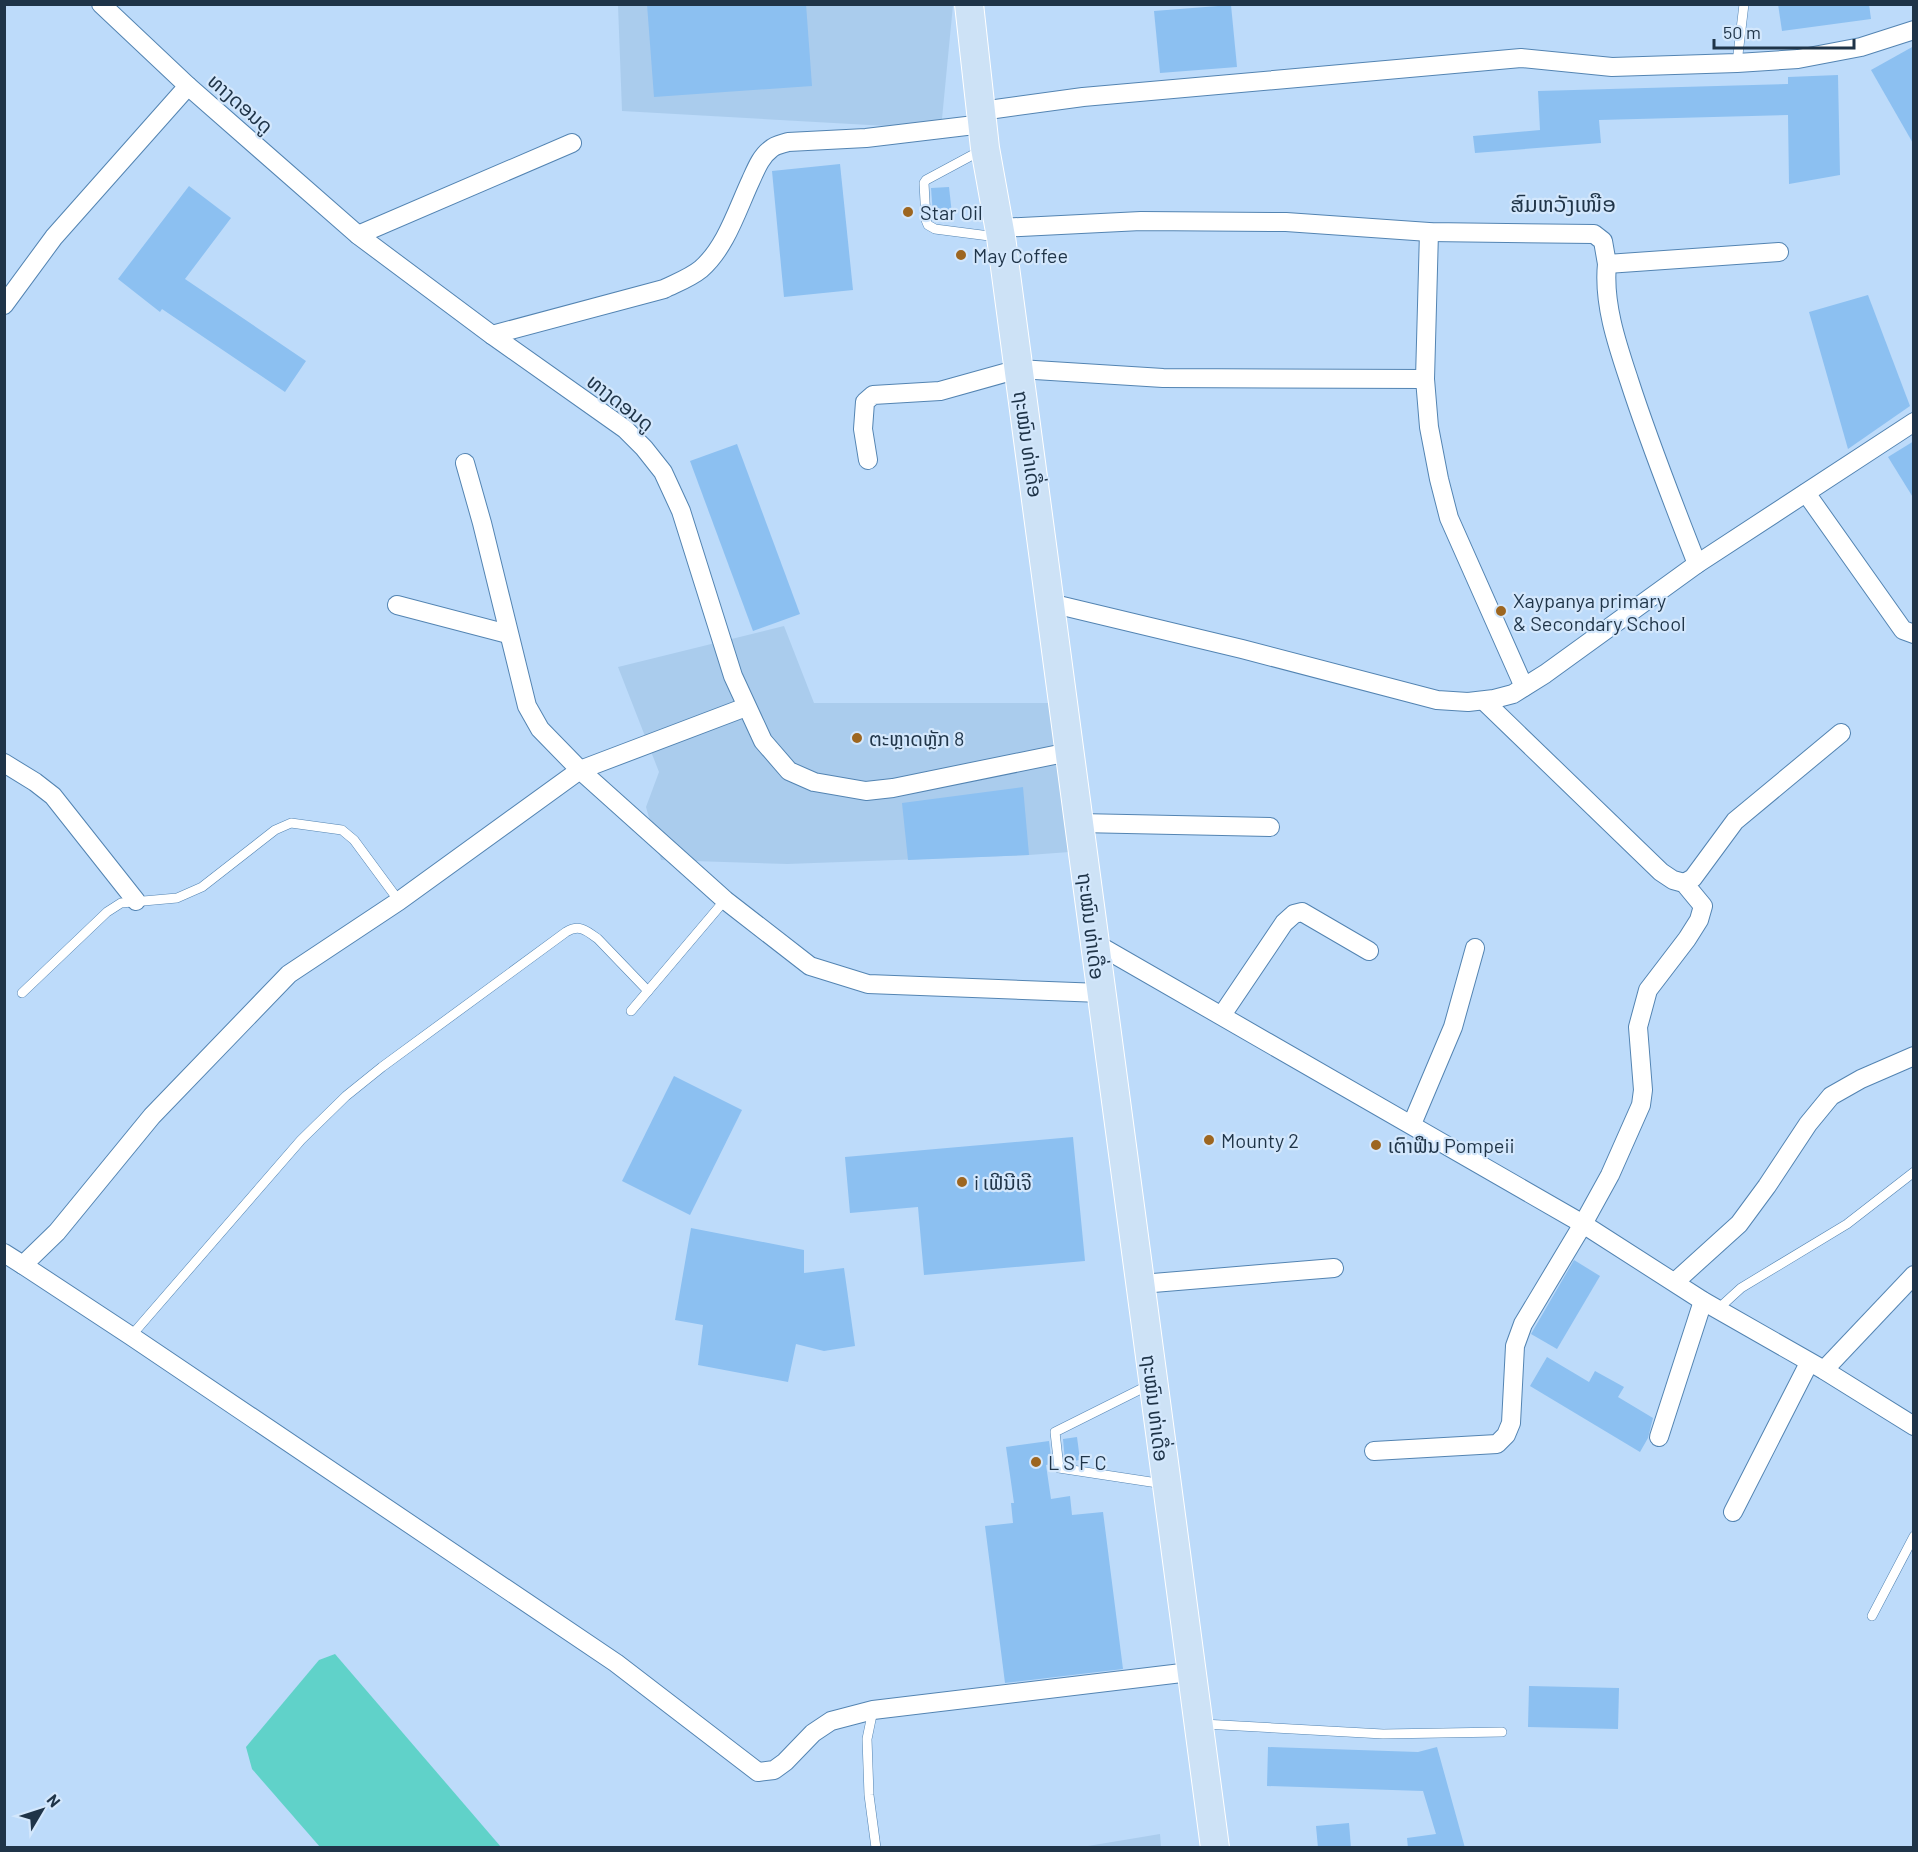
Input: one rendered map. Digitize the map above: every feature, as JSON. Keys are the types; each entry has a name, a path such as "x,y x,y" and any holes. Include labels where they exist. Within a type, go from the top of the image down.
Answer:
{"main road":[{"name":"ຖະໝົນ ທ່າເດື່ອ","path":"969,4 983,128 1001,232 1093,942 1215,1848"}],"street":[{"name":"ທາງດອນດູ","path":"101,4 188,86 358,235 492,335 625,429 644,448 663,472 681,511 733,676 746,707 763,741 789,771 814,782 866,792 1070,752"},
{"path":"492,335 664,289 700,270 726,234 758,164 771,148 788,142 983,128 1083,97 1521,58 1612,67 1798,59 1861,47 1914,30"},
{"path":"4,305 54,237 188,86"},
{"path":"358,235 572,143"},
{"path":"1001,232 1140,221 1208,221 1286,222 1429,232 1594,234 1603,241 1607,264 1605,278 1616,339 1643,426 1696,564"},
{"path":"1429,232 1425,379 1429,427 1439,479 1449,518 1524,687"},
{"path":"1607,264 1779,252"},
{"path":"868,460 863,429 865,402 873,395 939,391 1019,369 1163,378 1425,379"},
{"path":"1050,603 1242,649 1437,700 1484,701 1513,694 1524,687 1696,564 1914,422"},
{"path":"465,463 527,706 540,729 580,770 725,900 810,966 868,984 1101,993"},
{"path":"1806,493 1903,630 1914,634"},
{"path":"397,604 508,634"},
{"path":"1374,1451 1497,1444 1506,1435 1511,1423 1515,1346 1523,1324 1610,1174 1641,1105 1643,1090 1638,1027 1648,990 1687,939 1699,920 1703,906 1684,883 1673,880 1661,872 1484,701"},
{"path":"23,1265 57,1232 152,1116 289,974 399,901 580,770 746,707"},
{"path":"1684,883 1693,878 1736,821 1841,733"},
{"path":"7,769 35,782 53,796 136,901"},
{"path":"1079,823 1270,827"},
{"path":"1222,1015 1284,923 1294,914 1302,912 1369,951"},
{"path":"1093,942 1583,1224 1676,1281 1710,1305 1914,1426"},
{"path":"1412,1124 1453,1027 1475,948"},
{"path":"1676,1281 1739,1224 1808,1124 1831,1096 1861,1079 1914,1056"},
{"path":"4,1253 131,1335 616,1663 758,1772 774,1770 813,1733 831,1721 873,1710 1190,1672"},
{"path":"1140,1284 1334,1268"},
{"path":"1733,1512 1816,1367 1914,1275"},
{"path":"1659,1437 1710,1305"}],"lane":[{"path":"1737,63 1744,4"},
{"path":"983,128 924,183 926,220 928,225 935,229 1001,232"},
{"path":"22,993 106,912 121,903 177,898 202,887 275,830 291,823 342,830 354,840 399,901"},
{"path":"631,1011 725,900"},
{"path":"131,1335 301,1140 346,1096 566,932 574,927 581,927 589,932 648,991"},
{"path":"1710,1305 1847,1224 1914,1172"},
{"path":"1153,1383 1055,1432 1059,1468 1166,1484"},
{"path":"1872,1616 1914,1536"},
{"path":"873,1710 867,1739 869,1795 876,1848"},
{"path":"1197,1724 1383,1734 1502,1732"}],"shaded area":[{"path":"618,5 953,5 941,129 622,111"},
{"name":"ຕະຫຼາດຫຼັກ 8","path":"784,626 814,703 1063,703 1083,851 787,864 661,860 646,807 659,772 618,667"},
{"path":"335,1654 501,1847 320,1847 252,1769 246,1747 319,1660"},
{"path":"1160,1834 1161,1847 1082,1847"}],"building":[{"path":"647,4 806,4 812,86 654,97"},
{"path":"1778,4 1869,4 1871,19 1782,31"},
{"path":"1231,5 1237,67 1160,73 1154,11"},
{"path":"1914,46 1914,145 1871,70"},
{"path":"1838,75 1840,175 1789,184 1788,115 1599,120 1601,143 1475,153 1473,136 1540,130 1538,91 1788,84 1788,77"},
{"path":"840,164 853,290 784,297 772,171"},
{"path":"189,186 231,218 185,279 306,361 285,392 162,309 160,312 118,279"},
{"path":"949,187 952,214 933,215 931,188"},
{"path":"1868,295 1910,406 1848,449 1809,312"},
{"path":"1914,441 1914,499 1888,457"},
{"path":"737,444 800,614 753,631 690,461"},
{"path":"1023,787 1029,855 908,860 902,803"},
{"path":"674,1076 742,1110 690,1215 622,1181"},
{"name":"i ເຟີນີເຈີ","path":"1073,1137 1085,1261 924,1275 918,1207 850,1213 845,1157"},
{"path":"691,1228 804,1250 804,1273 844,1268 855,1346 824,1351 796,1344 788,1382 698,1365 703,1325 675,1320"},
{"path":"1574,1260 1600,1276 1557,1349 1531,1334"},
{"path":"1547,1357 1589,1382 1595,1371 1624,1387 1618,1397 1653,1418 1648,1438 1640,1452 1530,1386"},
{"path":"1077,1437 1080,1460 1065,1462 1063,1439"},
{"path":"1049,1441 1052,1464 1046,1465 1051,1499 1070,1496 1072,1515 1103,1512 1123,1669 1005,1683 985,1526 1013,1523 1011,1503 1014,1503 1006,1447"},
{"path":"1529,1686 1619,1688 1618,1729 1528,1727"},
{"path":"1268,1747 1418,1752 1437,1747 1465,1848 1408,1848 1407,1838 1436,1834 1423,1791 1267,1786"},
{"path":"1349,1823 1351,1848 1318,1848 1316,1826"}],"place":[{"name":"Star Oil","path":"908,212"},
{"name":"May Coffee","path":"961,255"},
{"name":"Xaypanya primary & Secondary School","path":"1501,611"},
{"name":"ຕະຫຼາດຫຼັກ 8","path":"857,738"},
{"name":"Mounty 2","path":"1209,1140"},
{"name":"ເຕົາຟືນ Pompeii","path":"1376,1145"},
{"name":"i ເຟີນີເຈີ","path":"962,1182"},
{"name":"L S F C","path":"1036,1462"}],"district":[{"name":"ສົມຫວັງເໜືອ","path":"1563,203"}]}
